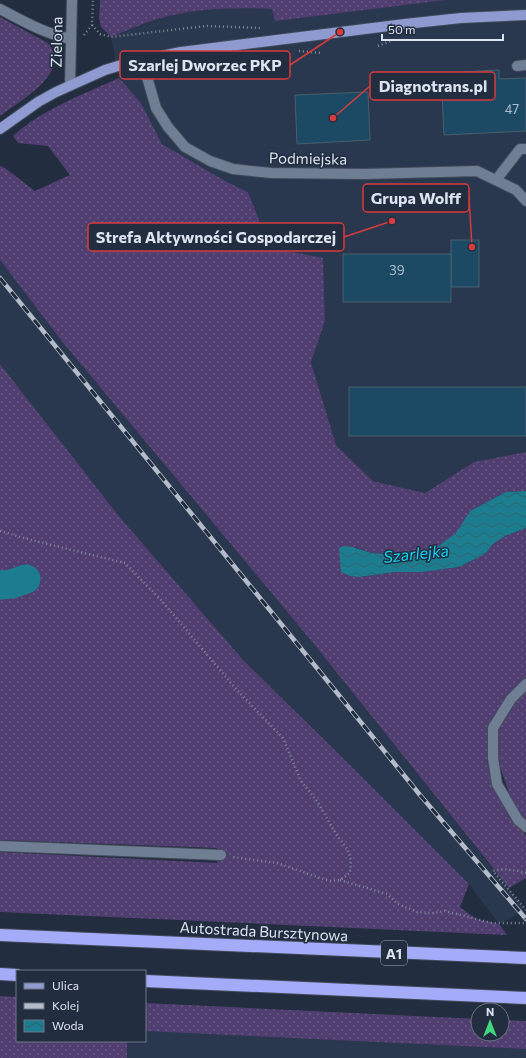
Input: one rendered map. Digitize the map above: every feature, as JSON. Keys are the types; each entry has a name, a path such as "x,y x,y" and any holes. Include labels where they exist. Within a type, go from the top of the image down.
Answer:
{"highway":[{"name":"Autostrada Bursztynowa","path":"0,935 526,958"},
{"path":"0,974 16,975"},
{"path":"146,981 526,998"}],"main road":[{"path":"4,126 38,102 70,85 105,70 142,60 181,52 405,24 461,18 526,15"}],"street":[{"name":"Zielona","path":"70,85 72,0"},
{"path":"0,9 26,24 57,36 70,39"},
{"name":"Podmiejska","path":"142,60 156,108 168,127 186,147 210,161 233,169 271,173 365,174 477,171 516,190 526,201"},
{"path":"496,180 520,149 526,149"},
{"path":"526,684 511,699 493,728 492,758 497,784 518,820 526,827"},
{"path":"0,846 221,855"}],"path":[{"path":"94,0 92,25 100,34 111,37 206,26 269,28"},
{"path":"0,531 125,563 161,600 236,689 283,738 301,781 317,800 336,834 348,850 351,861 350,873 340,880"},
{"path":"221,855 277,863 329,881 340,880 386,894 398,904 416,912 434,913 445,911 492,923 526,924"},
{"path":"526,873 499,869 493,871 526,910"}],"shaded area":[{"path":"100,0 445,0 275,21 272,9 228,8 200,10 157,19 111,37 101,27 99,18"},
{"path":"383,0 526,0 526,452 474,462 425,493 373,481 336,445 311,361 325,321 323,258 270,249 248,192 225,181 162,144 141,103 119,78 111,37 156,19 189,11 234,7 272,9"},
{"path":"0,17 48,43 54,54 54,65 49,75 40,85 0,116"},
{"path":"119,78 141,103 162,144 225,181 248,192 270,248 323,258 325,321 311,362 336,445 373,481 425,493 474,462 526,452 526,491 502,494 470,511 457,533 437,547 428,550 387,554 372,553 354,547 360,577 395,572 421,572 459,567 485,554 493,544 505,536 526,528 526,823 514,807 496,755 487,759 491,781 509,817 526,835 526,878 509,888 313,643 60,339 0,260 0,166 5,168 35,191 70,175 48,146 18,143 13,136 36,118 50,110"},
{"path":"0,260 60,339 313,643 526,910 499,924 469,884 244,661 118,515 0,364"},
{"path":"0,364 118,515 244,661 469,884 460,907 476,919 499,924 507,935 0,912 0,852 217,863 217,848 0,840"},
{"path":"0,996 16,997 16,1042 127,1042 127,1058 0,1058"},
{"path":"146,1003 470,1019 470,1042 510,1042 510,1020 526,1021 526,1049 146,1031"},
{"path":"146,1031 526,1049 526,1058 127,1058 127,1042 146,1042"}],"water":[{"path":"526,491 526,528 505,536 493,544 485,554 459,567 422,572 395,572 360,577 350,576 341,572 339,548 349,546 372,553 387,554 428,550 437,547 456,533 470,511 506,492"}],"building":[{"path":"499,70 499,79 526,78 526,131 444,135 441,73"},
{"path":"368,92 370,140 297,144 295,95"},
{"path":"451,240 479,240 479,287 451,287"},
{"path":"343,254 451,254 451,302 343,302"},
{"path":"349,387 526,387 526,436 349,436"}],"waterway":[{"name":"Szarlejka","path":"0,585 12,584 26,579"}],"railway":[{"path":"0,278 420,795 526,919"}],"place":[{"name":"Szarlej Dworzec PKP","path":"340,32"},
{"name":"Diagnotrans.pl","path":"333,118"},
{"name":"Strefa Aktywności Gospodarczej","path":"392,221"},
{"name":"Grupa Wolff","path":"472,247"}]}
